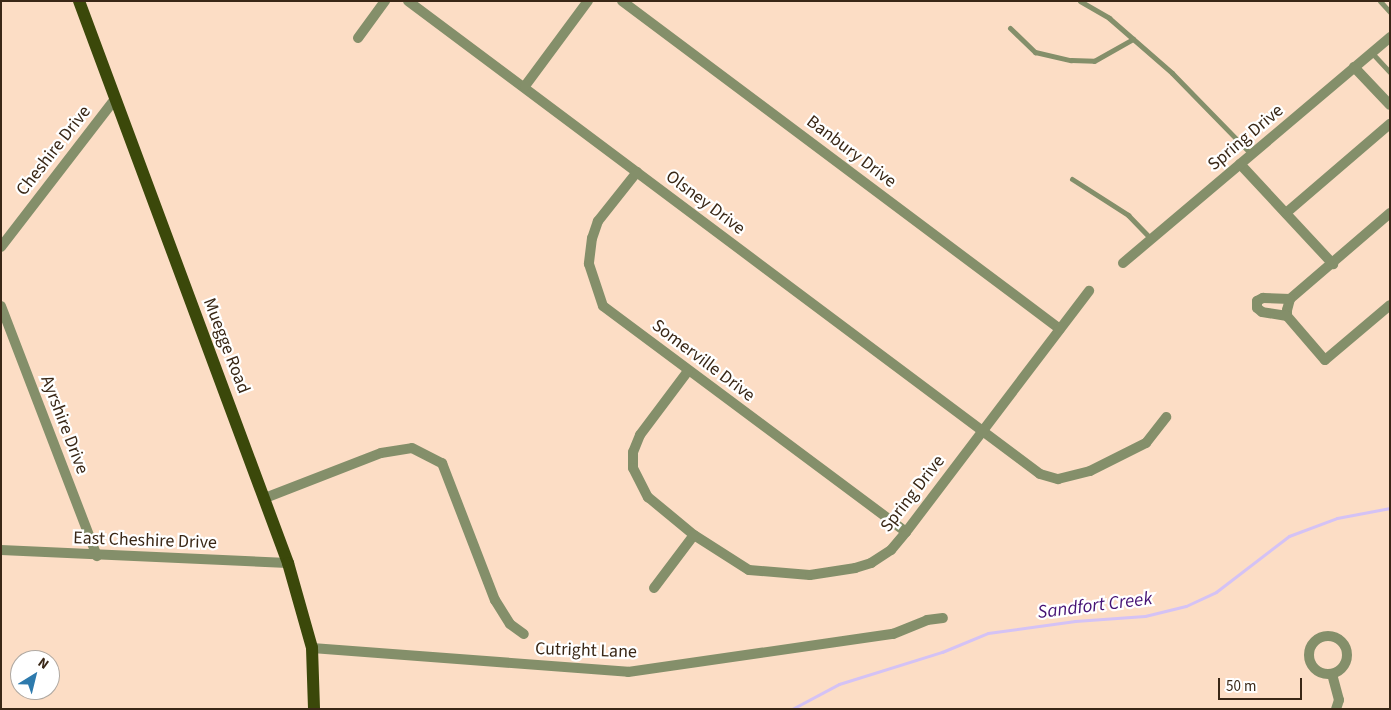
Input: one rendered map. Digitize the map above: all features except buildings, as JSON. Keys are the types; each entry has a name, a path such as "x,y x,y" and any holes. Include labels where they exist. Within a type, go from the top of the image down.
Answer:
{"main road":[{"name":"Muegge Road","path":"79,1 288,563 312,648 314,709"}],"street":[{"path":"358,38 385,1"},
{"name":"Olsney Drive","path":"408,1 525,86 1024,465 1058,479 1090,471 1146,443 1166,417"},
{"path":"525,86 588,1"},
{"name":"Banbury Drive","path":"622,1 1060,330"},
{"name":"Spring Drive","path":"1123,263 1390,37"},
{"path":"1354,67 1390,105"},
{"name":"Cheshire Drive","path":"1,247 115,100"},
{"path":"1286,213 1390,124"},
{"path":"1240,164 1333,264"},
{"name":"Somerville Drive","path":"638,172 598,221 590,249 592,280 604,306 688,371 906,532"},
{"path":"1287,316 1290,300 1390,213"},
{"name":"Spring Drive","path":"688,371 640,435 633,452 633,468 648,497 694,535 749,570 810,575 871,563 891,550 906,532 1089,291"},
{"path":"1290,300 1263,298 1257,301 1257,308 1262,312 1287,316 1325,360 1390,305"},
{"name":"Ayrshire Drive","path":"1,306 97,556"},
{"path":"265,498 381,453 412,448 442,463 495,600 510,624 524,634"},
{"path":"654,588 694,535"},
{"name":"East Cheshire Drive","path":"1,550 97,556 288,563"},
{"name":"Cutright Lane","path":"312,648 628,672 893,634 926,620 943,618"},
{"path":"1332,674 1339,700 1336,709"}],"lane":[{"path":"1080,1 1109,18 1172,73 1251,154"},
{"path":"1380,1 1390,12"},
{"path":"1010,28 1035,52 1070,60 1094,61 1133,39"},
{"path":"1371,53 1390,72"},
{"path":"1072,179 1128,215 1151,239"}],"waterway":[{"name":"Sandfort Creek","path":"792,709 839,684 942,652 988,633 1075,621 1145,616 1186,606 1216,592 1289,536 1337,518 1390,508"}]}
